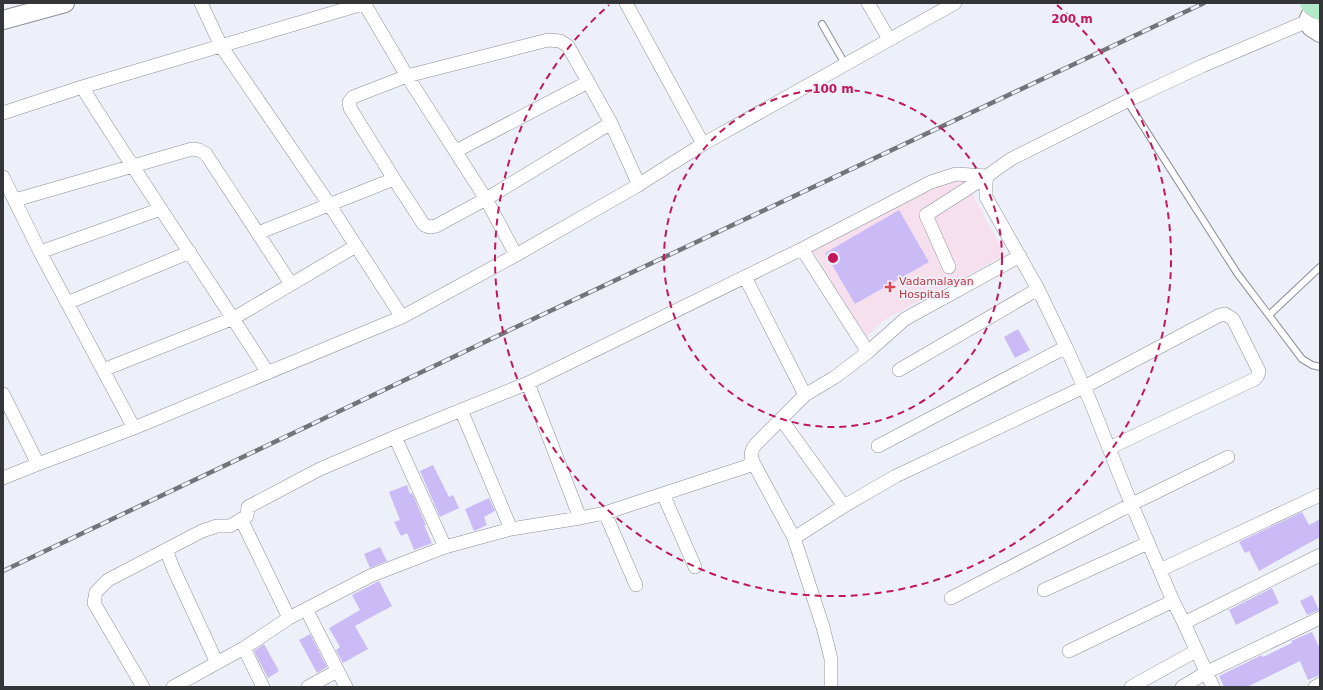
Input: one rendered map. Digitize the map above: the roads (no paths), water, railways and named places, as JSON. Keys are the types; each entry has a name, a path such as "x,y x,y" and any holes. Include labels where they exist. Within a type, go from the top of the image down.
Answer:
{"main road":[{"path":"3,20 65,3"}],"street":[{"path":"201,3 221,46 329,204 402,317"},
{"path":"3,113 82,87 365,3 407,76 486,198 516,255"},
{"path":"626,3 703,144"},
{"path":"868,3 889,39"},
{"path":"3,478 134,428 402,317 516,255 639,184 703,144 955,3"},
{"path":"949,267 926,215 1011,159 1127,100 1316,15"},
{"path":"611,123 486,198 436,226 429,227 424,225 394,179 350,108 349,102 353,97 407,76 548,40 560,41 568,46 611,123 639,184"},
{"path":"456,151 588,82"},
{"path":"82,87 132,167 234,318 268,373"},
{"path":"15,200 192,149 199,150 206,154 291,284"},
{"path":"142,687 94,603 96,592 108,580 202,531 217,526 230,526 247,516 248,507 320,469 528,383 802,249 930,182 956,174 987,176"},
{"path":"987,176 986,197 1038,289 1066,347 1173,601 1213,687"},
{"path":"3,177 40,252 134,428"},
{"path":"258,233 394,179"},
{"path":"40,252 161,209"},
{"path":"103,370 234,318 356,246"},
{"path":"802,249 868,352"},
{"path":"67,303 190,252"},
{"path":"831,687 831,659 823,627 794,538 754,464 751,457 752,450 756,444 805,395 835,377 868,352 905,319 1020,256"},
{"path":"745,277 805,395"},
{"path":"899,370 1038,289"},
{"path":"794,538 844,506 896,476 1084,387 1220,315 1225,314 1233,319 1259,370 1258,376 1255,379 1109,448"},
{"path":"878,446 1066,347"},
{"path":"528,383 580,518"},
{"path":"3,394 38,464"},
{"path":"461,410 511,529"},
{"path":"781,419 844,506"},
{"path":"395,437 445,547"},
{"path":"951,598 1132,504 1228,457"},
{"path":"173,687 244,648 288,618 370,576 445,547 511,529 580,518 605,512 754,464"},
{"path":"663,494 695,567"},
{"path":"1160,570 1320,495"},
{"path":"605,512 636,585"},
{"path":"241,519 288,618"},
{"path":"1044,590 1148,543"},
{"path":"166,550 217,663"},
{"path":"1184,623 1320,555"},
{"path":"1069,651 1173,601"},
{"path":"306,609 346,687"},
{"path":"1182,687 1206,672 1320,618"},
{"path":"244,648 263,687"},
{"path":"1131,687 1196,651"},
{"path":"308,687 337,671"},
{"path":"1316,687 1320,684"}],"lane":[{"path":"822,24 845,64"},
{"path":"1127,100 1237,273 1302,359 1312,365 1320,367"},
{"path":"1269,315 1320,267"}],"railway":[{"path":"3,571 514,328 1204,3"}],"place":[{"name":"Vadamalayan Hospitals","path":"890,287"}]}
